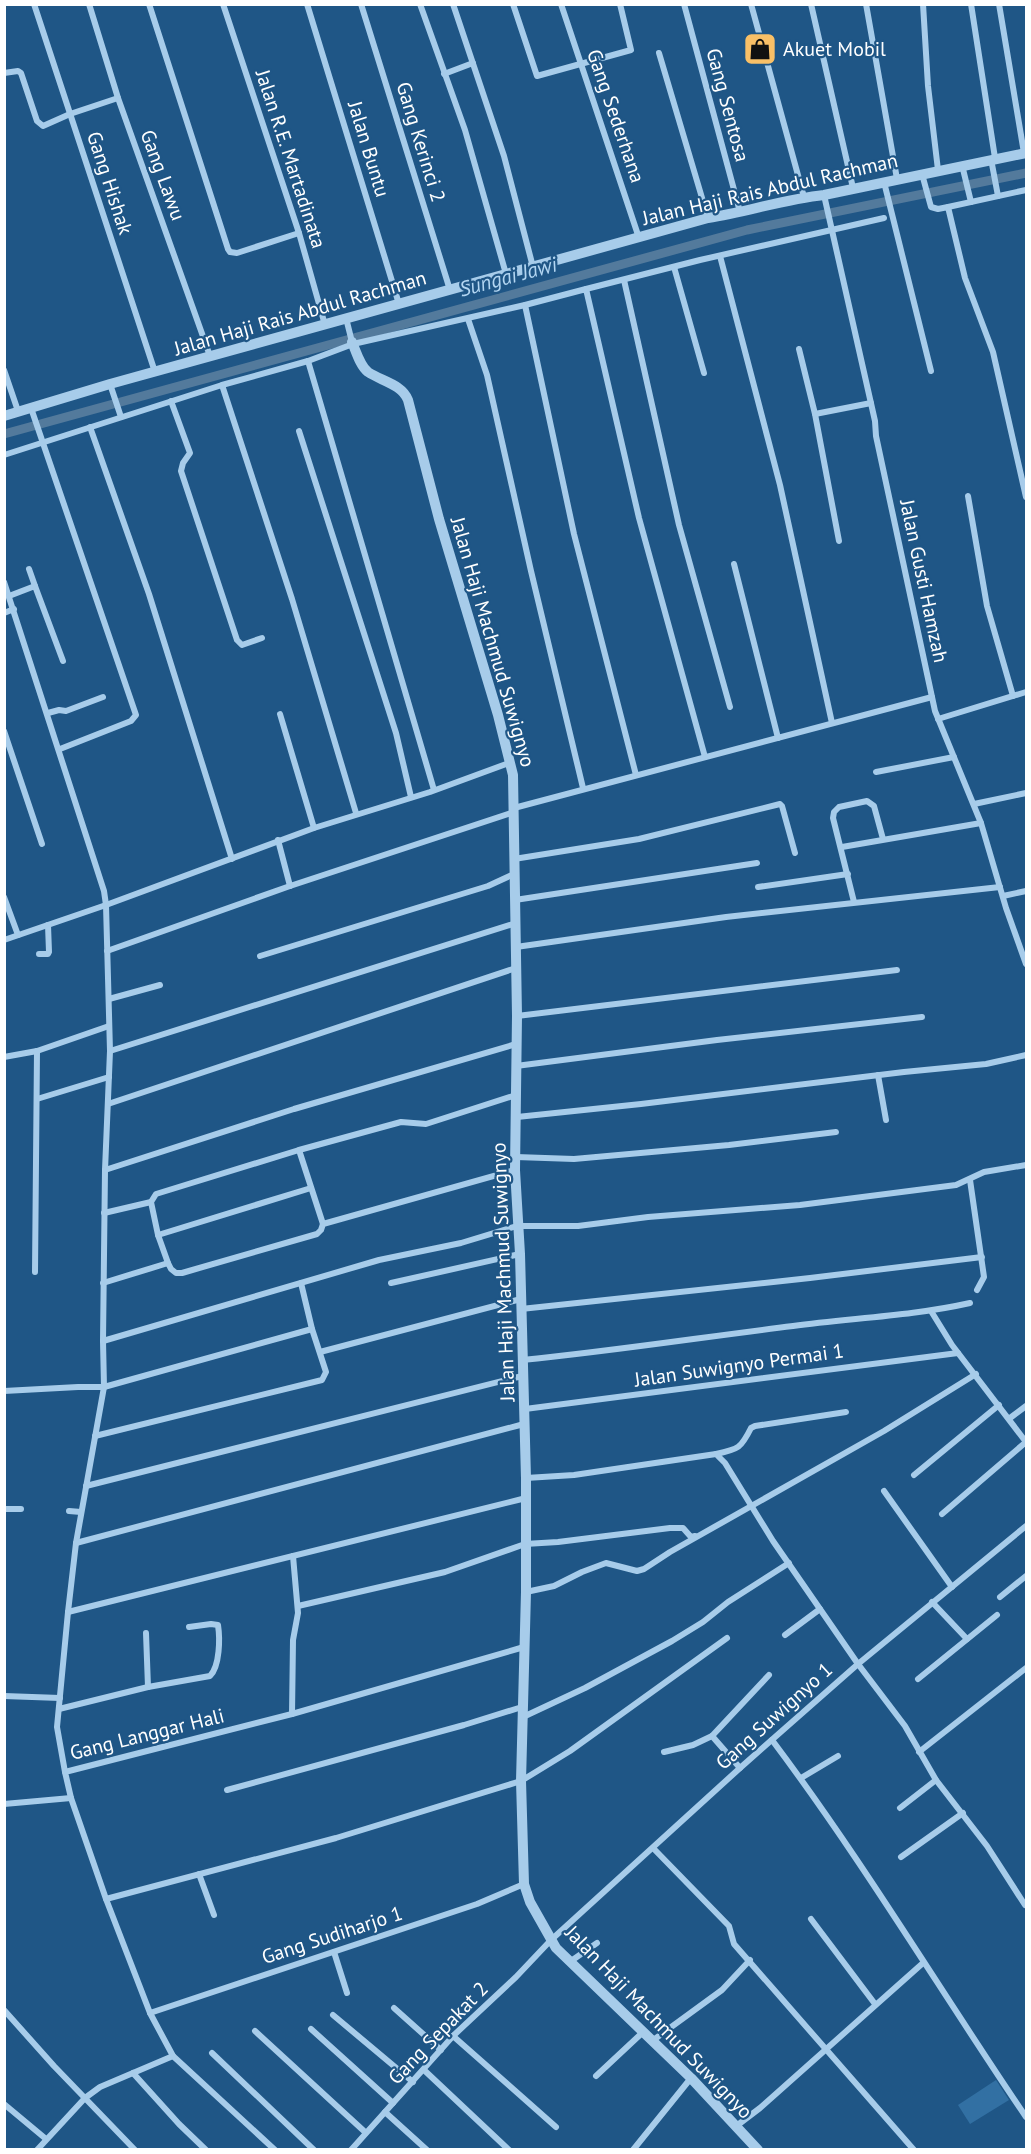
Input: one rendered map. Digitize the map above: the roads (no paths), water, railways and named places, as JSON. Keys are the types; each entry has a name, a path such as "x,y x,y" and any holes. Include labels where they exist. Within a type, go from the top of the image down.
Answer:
{"street":[{"name":"Gang Hishak","path":"34,4 155,373"},
{"name":"Gang Lawu","path":"89,4 118,98 210,356"},
{"path":"149,4 228,249 237,253 299,232"},
{"name":"Jalan R.E. Martadinata","path":"223,4 299,232 325,325"},
{"name":"Jalan Buntu","path":"307,4 399,304"},
{"name":"Gang Kerinci 2","path":"361,4 450,290"},
{"path":"420,4 465,130 506,274"},
{"path":"453,4 504,156 533,267"},
{"path":"513,4 537,76 582,66 631,50 620,4"},
{"name":"Gang Sederhana","path":"561,4 639,238"},
{"name":"Gang Sentosa","path":"684,4 740,213"},
{"path":"751,4 804,197"},
{"path":"811,4 853,188"},
{"path":"866,4 897,179"},
{"path":"923,4 928,86 938,170"},
{"path":"971,4 997,193"},
{"path":"999,4 1025,153"},
{"path":"659,53 708,218"},
{"path":"444,74 473,63"},
{"path":"4,73 13,70 21,73 40,125 47,125 70,114 118,98"},
{"name":"Jalan Haji Rais Abdul Rachman","path":"4,416 18,411 32,411 111,389 210,356 325,325 347,322 399,304 708,218 740,213 804,197 825,198 853,188 885,186 897,179 923,178 938,170 963,170 993,158 1025,153"},
{"path":"963,170 971,202"},
{"path":"923,178 934,208 971,202 997,193 1026,189"},
{"path":"885,186 930,371"},
{"name":"Jalan Gusti Hamzah","path":"825,198 871,403 876,436 932,697 938,719 981,823 1026,964"},
{"path":"948,207 965,278 993,352 1026,497"},
{"path":"4,455 120,416 308,361 352,343 468,319 831,228 884,218"},
{"path":"720,256 780,485 832,723"},
{"path":"674,267 704,374"},
{"path":"624,280 679,525 729,707"},
{"path":"586,289 639,518 705,757"},
{"path":"525,305 574,534 636,775"},
{"path":"468,319 487,375 531,571 584,789"},
{"path":"347,322 352,343"},
{"name":"Jalan Haji Machmud Suwignyo","path":"352,343 363,367 404,391 408,400 439,519 498,715 513,776 517,1016 515,1170 520,1254 521,1360 525,1409 526,1478 526,1592 521,1781 524,1884 530,1902 556,1948 691,2079 758,2150"},
{"path":"799,349 815,414 839,542"},
{"path":"308,361 434,790"},
{"path":"4,369 18,411"},
{"path":"222,385 292,599 356,813"},
{"path":"111,389 120,416"},
{"path":"171,401 190,453 183,463 182,471 237,640 242,645 262,638"},
{"path":"815,414 871,403"},
{"path":"32,411 136,715 131,721 60,749"},
{"path":"90,427 149,594 232,859"},
{"path":"299,431 396,734 411,797"},
{"path":"968,496 987,606 1013,696"},
{"path":"734,564 778,738"},
{"path":"29,569 63,661"},
{"path":"4,582 60,749 104,891 106,905 110,1051 104,1214 104,1388 76,1543 68,1612 57,1727 65,1772"},
{"path":"9,596 35,586"},
{"path":"4,613 14,609"},
{"path":"938,719 1026,692"},
{"path":"48,713 66,711 103,697"},
{"path":"107,951 514,810 584,789 932,697"},
{"path":"280,714 314,828"},
{"path":"4,731 42,844"},
{"path":"876,772 954,757"},
{"path":"4,940 106,905 278,840 356,813 434,790 509,763"},
{"path":"974,804 1026,793"},
{"path":"854,902 834,812 839,807 867,801 874,806 883,840"},
{"path":"514,859 639,839 780,804 795,853"},
{"path":"842,847 981,823"},
{"path":"278,840 290,886"},
{"path":"515,900 757,863"},
{"path":"260,956 488,886 514,874"},
{"path":"758,887 848,874"},
{"path":"516,947 726,917 1000,887"},
{"path":"1004,896 1026,891"},
{"path":"4,897 18,935"},
{"path":"110,1051 516,923"},
{"path":"39,954 49,952 48,925"},
{"path":"108,1104 516,968"},
{"path":"517,1016 897,970"},
{"path":"108,999 160,985"},
{"path":"516,1066 922,1017"},
{"path":"4,1057 37,1052 109,1026"},
{"path":"105,1170 294,1109 516,1044"},
{"path":"35,1272 37,1052"},
{"path":"517,1117 986,1064 1026,1055"},
{"path":"878,1075 886,1120"},
{"path":"37,1100 109,1077"},
{"path":"104,1214 151,1202 156,1194 299,1150 401,1122 426,1124 516,1095"},
{"path":"516,1157 574,1159 729,1145 836,1132"},
{"path":"151,1202 158,1235 168,1263 176,1274 317,1234 323,1224 299,1150"},
{"path":"103,1341 379,1260 461,1243 517,1226 578,1226 648,1217 800,1205 956,1185 984,1172 1026,1165"},
{"path":"323,1224 515,1170"},
{"path":"970,1180 984,1277 977,1290"},
{"path":"158,1235 311,1188"},
{"path":"391,1283 520,1254"},
{"path":"320,1352 521,1304 798,1279 982,1257"},
{"path":"104,1283 168,1263"},
{"path":"95,1436 322,1380 326,1372 312,1329 301,1283"},
{"path":"521,1360 662,1344 827,1321 931,1311 970,1303"},
{"path":"931,1311 958,1353 1010,1418 1026,1442 942,1514"},
{"path":"4,1391 104,1388 312,1329"},
{"name":"Jalan Suwignyo Permai 1","path":"525,1409 958,1353"},
{"path":"526,1592 554,1586 606,1563 637,1571 644,1569 884,1431 976,1374"},
{"path":"86,1486 522,1376"},
{"path":"914,1475 999,1405"},
{"path":"1010,1418 1026,1406"},
{"path":"526,1478 574,1475 716,1454 741,1445 747,1439 751,1428 755,1426 846,1412"},
{"path":"76,1543 525,1424"},
{"path":"716,1454 725,1463 751,1506 858,1664 904,1726 936,1780 963,1813 1026,1905"},
{"path":"884,1491 952,1587"},
{"path":"68,1612 526,1498"},
{"path":"4,1509 21,1509"},
{"path":"69,1511 81,1512"},
{"name":"Gang Suwignyo 1","path":"551,1940 858,1664 1026,1526"},
{"path":"298,1606 445,1572 525,1544 670,1528 683,1528 691,1537 699,1536"},
{"path":"292,1714 293,1640 298,1606 293,1556"},
{"path":"227,1790 464,1725 522,1712 585,1688 672,1641 789,1563"},
{"path":"1000,1597 1026,1576"},
{"path":"932,1602 967,1639"},
{"path":"785,1635 820,1609"},
{"path":"918,1679 997,1615"},
{"path":"59,1709 148,1687 210,1676 215,1671 218,1625 189,1628"},
{"path":"146,1633 148,1687"},
{"path":"106,1899 336,1838 521,1781 579,1744 727,1638"},
{"name":"Gang Langgar Hali","path":"275,2150 173,2056 150,2013 106,1899 71,1798 65,1772 292,1714 524,1647"},
{"path":"919,1752 1026,1668"},
{"path":"664,1752 693,1745 712,1736 769,1675"},
{"path":"4,1696 60,1698"},
{"path":"712,1736 740,1768"},
{"path":"772,1740 801,1778 1026,2117"},
{"path":"801,1778 838,1756"},
{"path":"900,1808 936,1780"},
{"path":"4,1804 71,1798"},
{"path":"901,1857 963,1813"},
{"path":"654,1849 729,1926 732,1941 914,2150"},
{"path":"199,1874 214,1915"},
{"name":"Gang Sudiharjo 1","path":"150,2013 477,1905 524,1884"},
{"path":"811,1919 875,2004"},
{"name":"Gang Sepakat 2","path":"351,2150 453,2036 516,1977 551,1940"},
{"path":"571,1961 597,1943"},
{"path":"334,1952 346,1993"},
{"path":"652,2041 722,1990 750,1960"},
{"path":"735,2127 760,2108 923,1963"},
{"path":"394,2008 441,2050"},
{"path":"4,2010 135,2150"},
{"path":"333,2015 413,2082"},
{"path":"311,2029 393,2103"},
{"path":"255,2031 365,2132"},
{"path":"596,2076 642,2032"},
{"path":"453,2036 556,2127"},
{"path":"212,2053 314,2150"},
{"path":"37,2150 85,2098 100,2087 173,2056"},
{"path":"424,2070 509,2150"},
{"path":"133,2073 206,2150"},
{"path":"633,2150 691,2079"},
{"path":"4,2104 46,2139"},
{"path":"385,2112 427,2150"}],"waterway":[{"name":"Sungai Jawi","path":"4,434 747,230 1026,173"}],"place":[{"name":"Akuet Mobil","path":"760,49"}]}
